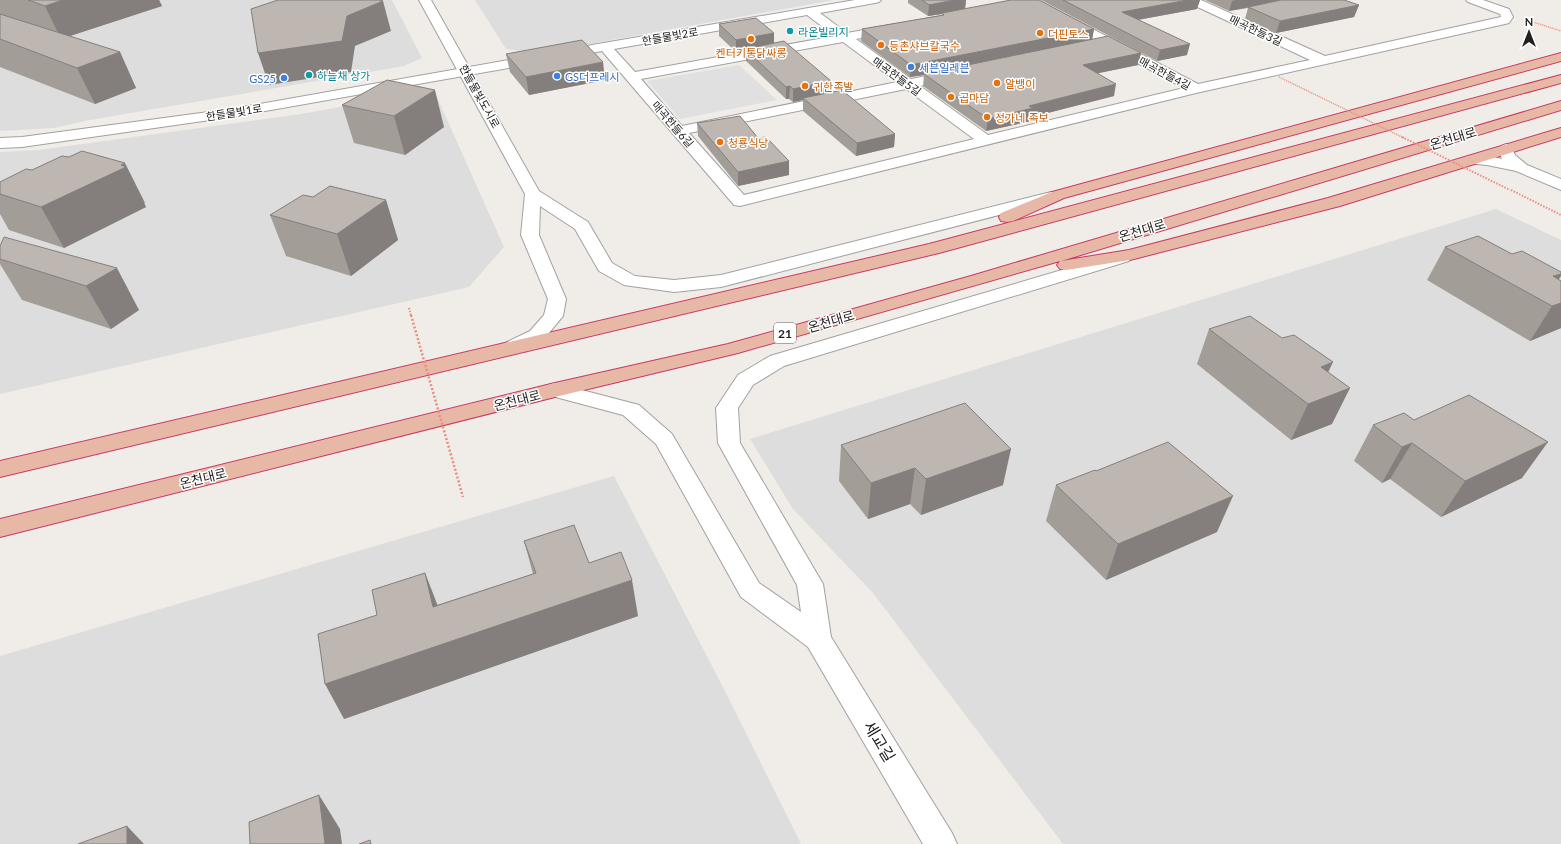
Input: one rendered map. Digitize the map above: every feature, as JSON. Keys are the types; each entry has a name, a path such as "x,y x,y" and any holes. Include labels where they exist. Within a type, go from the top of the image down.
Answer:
{"highway":[{"path":"933,248 1058,195 1561,57"},
{"path":"0,469 933,248 1561,79"},
{"name":"온천대로","path":"0,528 555,390 731,348 978,280 1561,105"},
{"path":"978,280 1130,255 1334,202 1561,132"}],"street":[{"name":"한들물빛도시로","path":"425,0 533,194"},
{"name":"한들물빛2로","path":"582,51 875,0"},
{"name":"매곡한들3길","path":"1191,0 1322,60"},
{"path":"985,140 1196,89 1505,20 1507,17 1506,12 1472,0"},
{"name":"매곡한들4길","path":"1025,2 1108,42 1196,89"},
{"name":"매곡한들5길","path":"809,12 985,140"},
{"path":"1227,17 1250,12"},
{"path":"632,78 907,26"},
{"path":"1085,47 1108,42"},
{"name":"매곡한들6길","path":"605,47 740,201 985,140"},
{"path":"466,72 551,57"},
{"name":"한들물빛1로","path":"0,143 22,142 206,117 466,72"},
{"path":"679,131 962,73"},
{"path":"1506,149 1506,154 1521,168"},
{"path":"1471,160 1486,160 1521,168 1561,185"},
{"path":"510,348 537,335 553,316 557,299 530,235 533,194 582,226 605,268 631,281 674,286 721,281 1058,195"},
{"path":"818,639 810,584 729,443 728,408 745,380 777,361 1130,255"},
{"path":"555,390 631,410 664,439 750,590 818,639"},
{"name":"세교길","path":"818,639 941,844"}],"path":[{"path":"1506,12 1561,31"},
{"path":"1279,77 1561,215"},
{"path":"409,308 463,497"}],"shaded area":[{"path":"0,0 392,0 422,58 404,66 90,120 54,128 0,131"},
{"path":"475,0 834,0 539,53 506,49"},
{"path":"739,65 777,100 680,119 647,81"},
{"path":"417,93 436,95 504,247 469,287 0,394 0,152 39,150 301,114"},
{"path":"1496,209 1561,240 1561,844 1063,844 873,593 793,509 750,439"},
{"path":"614,476 730,701 801,844 0,844 0,656"}],"building":[{"path":"28,0 63,0 45,6"},
{"path":"278,0 383,1 347,16 342,41 258,53 251,9"},
{"path":"922,0 955,0 929,5"},
{"path":"1011,0 1039,0 1094,29 911,65 862,29 944,15 942,13"},
{"path":"1063,0 1188,0 1122,12 1190,44 1160,50"},
{"path":"1281,0 1344,0 1359,5 1280,21 1248,7"},
{"path":"0,14 120,52 77,68 0,39"},
{"path":"756,18 774,33 736,40 719,24"},
{"path":"1108,36 1141,53 1083,65 1116,84 1029,106 1033,108 988,119 924,74"},
{"path":"582,40 603,62 526,77 506,54"},
{"path":"784,41 831,81 793,89 790,86 786,87 745,49"},
{"path":"387,80 435,90 394,116 342,105"},
{"path":"842,90 895,134 857,143 803,98"},
{"path":"740,116 758,138 766,137 789,161 738,172 697,123"},
{"path":"82,151 125,163 121,165 126,167 41,207 0,194 0,182 26,169 32,170 62,156 69,157"},
{"path":"330,186 386,200 337,234 270,215 303,195 313,197"},
{"path":"1478,236 1512,254 1522,251 1561,272 1561,274 1553,276 1561,281 1561,303 1552,306 1445,247"},
{"path":"4,237 117,268 86,286 0,259 0,246"},
{"path":"1250,316 1282,338 1294,335 1333,362 1321,367 1350,388 1308,404 1209,329"},
{"path":"1469,395 1548,442 1465,481 1412,443 1402,447 1373,425 1404,413 1414,420"},
{"path":"965,403 1011,449 926,479 915,468 871,483 841,445"},
{"path":"1168,442 1233,496 1118,544 1056,485 1095,470 1096,471"},
{"path":"574,525 589,563 621,552 632,580 325,684 318,634 377,615 372,590 425,573 433,607 536,573 524,541"},
{"path":"319,795 325,844 250,844 249,822"},
{"path":"127,826 127,844 78,844"},
{"path":"370,840 371,844 359,844"}],"place":[{"name":"라온빌리지","path":"790,31"},
{"name":"더핀토스","path":"1040,33"},
{"name":"켄터키통닭싸롱","path":"751,39"},
{"name":"등촌샤브칼국수","path":"881,45"},
{"name":"세븐일레븐","path":"911,67"},
{"name":"하늘채 상가","path":"309,75"},
{"name":"GS더프레시","path":"557,76"},
{"name":"GS25","path":"284,78"},
{"name":"알뱅이","path":"997,83"},
{"name":"귀한족발","path":"805,86"},
{"name":"곱마담","path":"951,97"},
{"name":"정가네 족보","path":"987,117"},
{"name":"청룡식당","path":"720,142"}]}
